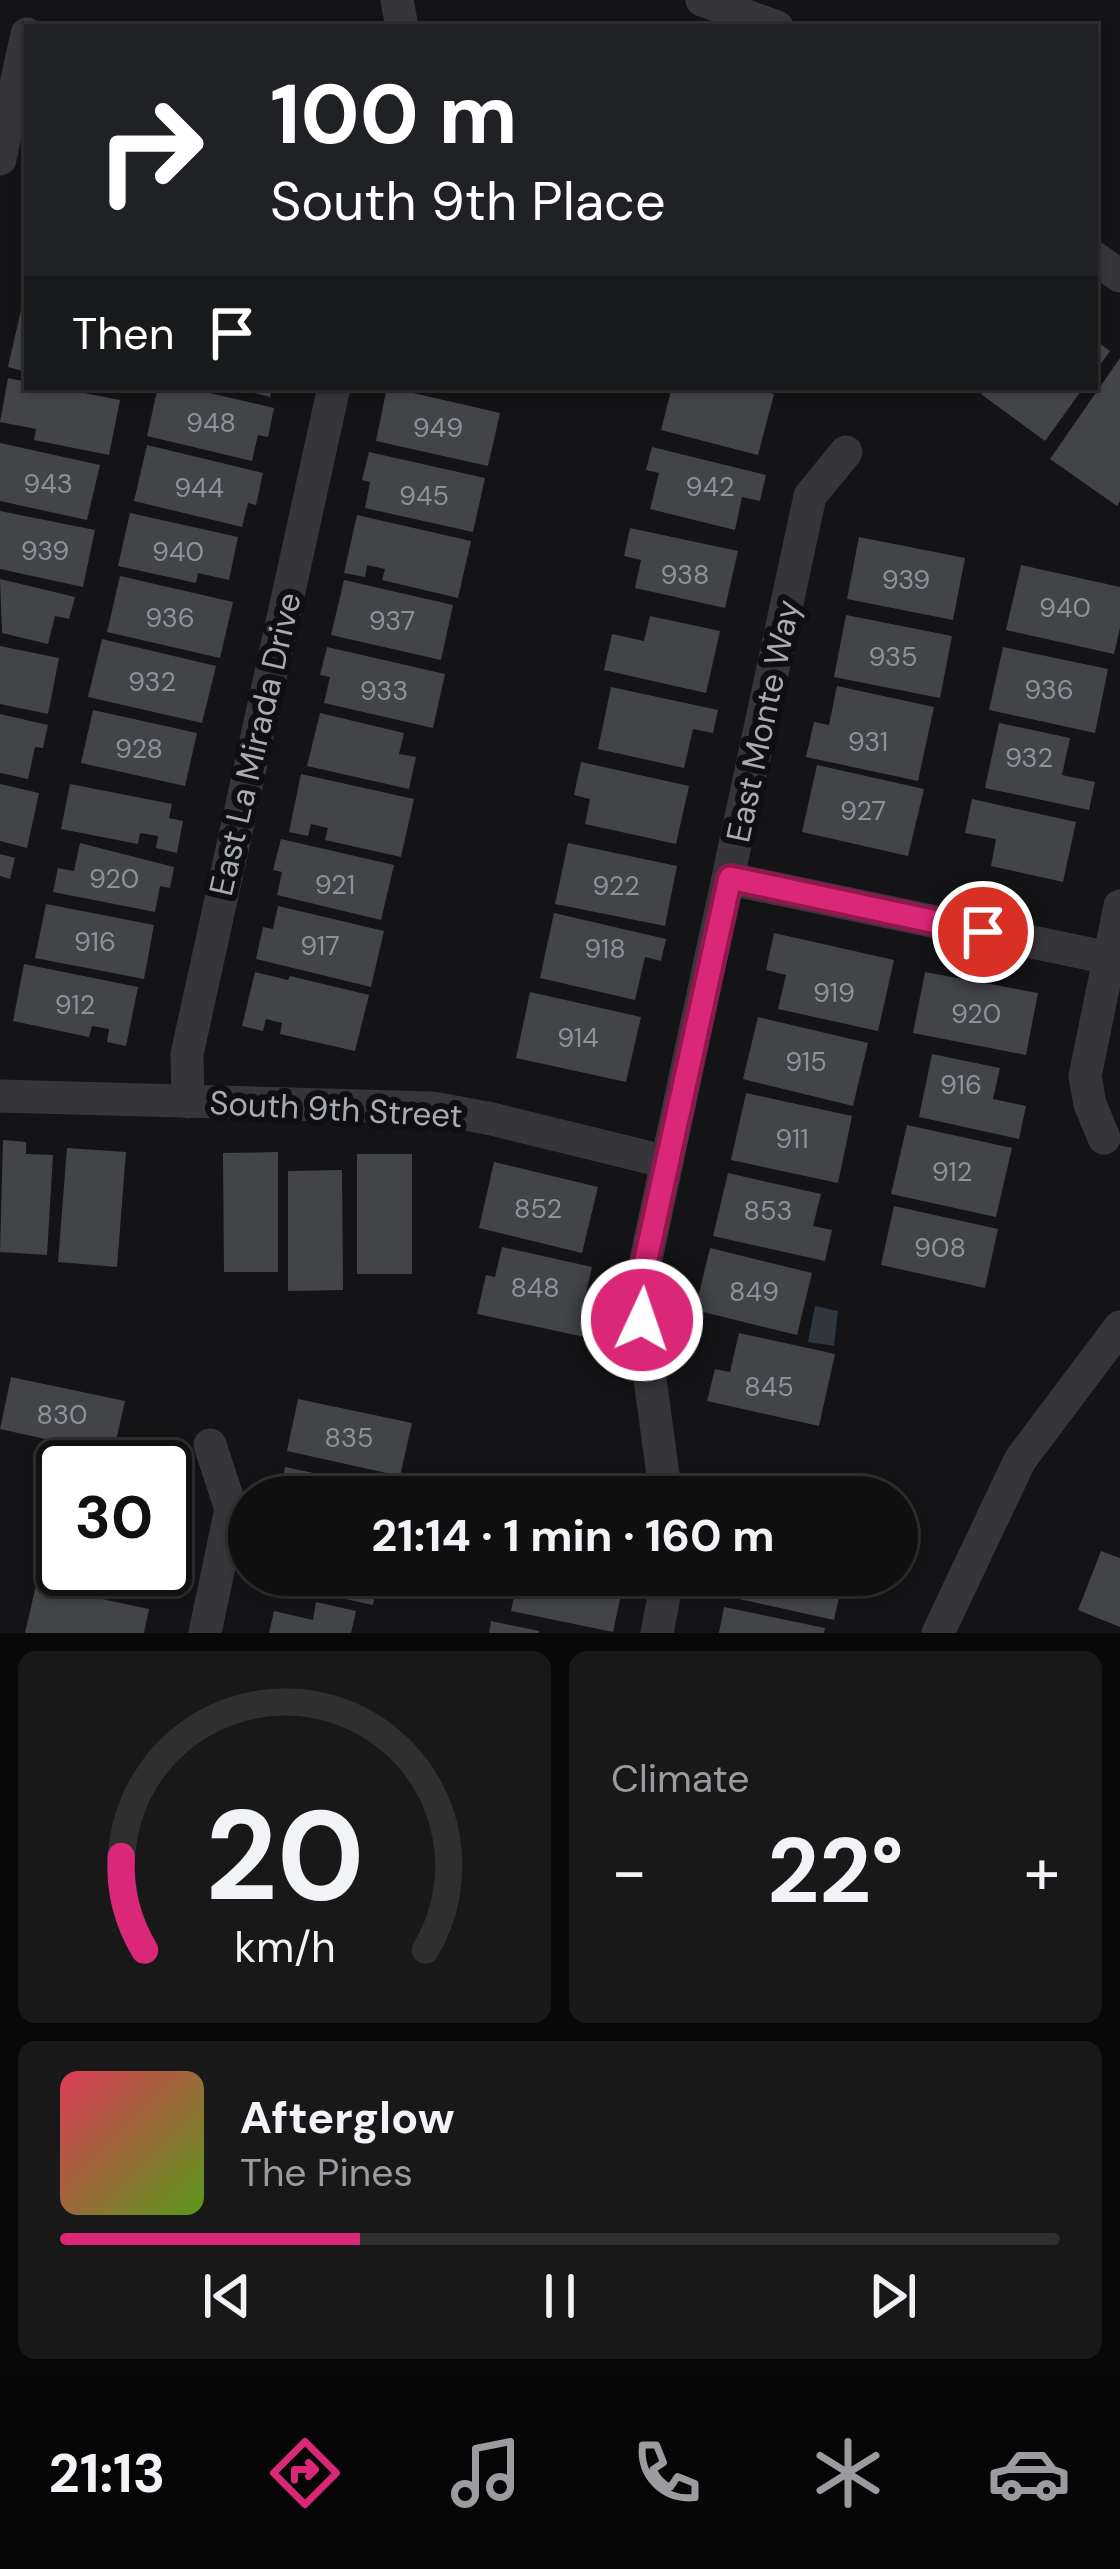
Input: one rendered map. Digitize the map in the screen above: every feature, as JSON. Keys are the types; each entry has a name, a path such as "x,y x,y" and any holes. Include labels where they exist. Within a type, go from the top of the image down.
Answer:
{"street":[{"path":"702,0 769,24"},
{"path":"0,158 24,49"},
{"name":"East La Mirada Drive","path":"188,1102 188,1054 333,390"},
{"name":"East Monte Way","path":"663,1476 642,1320 645,1264 810,496 846,452"},
{"path":"730,878 1109,958"},
{"path":"1104,1138 1085,1076 1120,906"},
{"name":"South 9th Street","path":"0,1096 433,1108 667,1162"},
{"path":"938,1633 1020,1460 1120,1328"},
{"path":"206,1633 231,1509 210,1445"},
{"path":"657,1633 664,1596"}],"shaded area":[{"path":"815,1306 838,1311 834,1346 808,1342"}],"building":[{"path":"21,310 24,371 8,367"},
{"path":"1098,342 1110,351 1098,368"},
{"path":"1120,358 1117,506 1050,459"},
{"path":"8,378 24,381 24,390 68,390 120,400 109,455 34,440 36,429 0,422"},
{"path":"157,390 197,390 274,408 268,437 258,435 252,461 147,436"},
{"path":"244,390 272,390 270,397"},
{"path":"386,390 500,413 488,466 376,441"},
{"path":"671,390 774,394 758,455 661,430"},
{"path":"984,390 1082,390 1045,441 981,394"},
{"path":"0,443 100,465 87,520 0,501"},
{"path":"147,445 263,473 256,505 248,503 242,527 134,501"},
{"path":"652,447 766,475 760,501 742,497 735,530 650,509 659,473 646,470"},
{"path":"369,452 485,478 473,532 365,508 370,482 362,480"},
{"path":"0,511 95,530 83,587 0,569"},
{"path":"130,513 238,537 229,580 198,573 196,583 118,566"},
{"path":"357,515 471,541 458,598 382,580 385,569 367,565 365,577 344,573"},
{"path":"630,528 738,551 725,608 635,588 641,560 624,556"},
{"path":"859,537 965,558 953,620 847,599"},
{"path":"1021,565 1120,587 1120,628 1114,654 1006,630"},
{"path":"120,576 233,602 220,658 107,632"},
{"path":"0,579 75,597 69,619 55,616 48,644 2,633"},
{"path":"344,580 453,605 441,660 331,635"},
{"path":"846,615 952,636 940,698 834,677"},
{"path":"650,616 720,631 706,693 604,670 612,634 644,641"},
{"path":"102,639 216,666 202,723 88,697"},
{"path":"0,646 59,658 48,714 0,704"},
{"path":"327,647 445,674 433,728 324,703 330,677 320,675"},
{"path":"1003,647 1108,669 1095,733 989,710"},
{"path":"837,686 934,707 918,781 806,757 814,722 829,725"},
{"path":"611,687 718,710 713,733 693,729 684,768 598,749"},
{"path":"93,710 197,733 185,786 81,763"},
{"path":"320,713 404,733 399,754 416,757 409,789 307,766"},
{"path":"0,714 48,725 43,748 35,747 28,779 0,773"},
{"path":"999,723 1070,738 1062,775 1095,782 1089,810 985,788"},
{"path":"581,762 689,786 676,844 585,824 590,799 574,795"},
{"path":"817,765 924,789 908,856 802,832"},
{"path":"301,774 414,799 401,857 325,840 328,828 311,824 308,836 289,832"},
{"path":"0,784 39,793 27,848 0,841"},
{"path":"70,784 172,804 169,818 183,821 177,853 156,848 158,836 140,833 138,844 61,829"},
{"path":"972,799 1076,822 1063,882 991,866 996,839 965,833"},
{"path":"281,839 394,865 381,920 277,895 282,872 273,870"},
{"path":"80,843 174,867 170,888 160,886 155,912 53,892 58,868 74,871"},
{"path":"568,843 677,866 665,926 555,904"},
{"path":"0,854 15,858 10,879 0,876"},
{"path":"46,904 154,925 144,979 35,958"},
{"path":"278,906 384,931 371,987 256,959 263,927 273,929"},
{"path":"554,913 666,939 661,961 645,957 635,1000 540,978"},
{"path":"774,933 894,960 878,1031 778,1009 786,975 766,970"},
{"path":"24,964 138,987 126,1046 107,1042 109,1029 92,1026 89,1037 13,1021"},
{"path":"255,972 369,995 355,1051 280,1034 282,1023 266,1019 263,1031 242,1026"},
{"path":"925,972 1038,993 1026,1055 913,1033"},
{"path":"530,992 641,1017 626,1082 516,1058"},
{"path":"758,1017 868,1043 853,1106 743,1079"},
{"path":"932,1054 1000,1068 993,1099 1026,1106 1019,1139 919,1117"},
{"path":"746,1093 852,1116 838,1183 731,1160"},
{"path":"907,1125 1012,1148 996,1217 891,1194"},
{"path":"3,1140 26,1142 26,1154 53,1155 47,1255 0,1252"},
{"path":"67,1148 126,1152 117,1267 58,1262"},
{"path":"278,1152 278,1272 224,1272 223,1153"},
{"path":"357,1154 412,1154 412,1274 357,1274"},
{"path":"494,1162 598,1187 582,1253 479,1228"},
{"path":"342,1170 343,1290 288,1291 288,1171"},
{"path":"728,1173 821,1194 813,1226 832,1230 825,1261 713,1236"},
{"path":"894,1206 998,1229 985,1288 881,1265"},
{"path":"502,1247 592,1267 585,1297 602,1301 594,1339 477,1314 486,1275 495,1277"},
{"path":"710,1248 812,1273 797,1335 695,1310"},
{"path":"739,1333 835,1354 819,1426 707,1401 715,1369 730,1372"},
{"path":"11,1377 125,1401 116,1440 50,1440 0,1429"},
{"path":"298,1399 412,1423 400,1476 287,1451"},
{"path":"285,1467 328,1476 283,1476"},
{"path":"1101,1551 1120,1558 1120,1627 1078,1610"},
{"path":"36,1585 36,1596 88,1596 149,1609 144,1633 25,1633"},
{"path":"332,1596 375,1596 373,1605"},
{"path":"514,1596 621,1596 613,1632 511,1611"},
{"path":"726,1596 839,1596 834,1620"},
{"path":"316,1602 356,1611 351,1633 269,1633 274,1611 313,1620"},
{"path":"724,1607 825,1628 824,1633 719,1633"},
{"path":"491,1621 539,1631 539,1633 489,1633"}],"route":[{"path":"642,1320 645,1264 730,878 983,932"}]}
